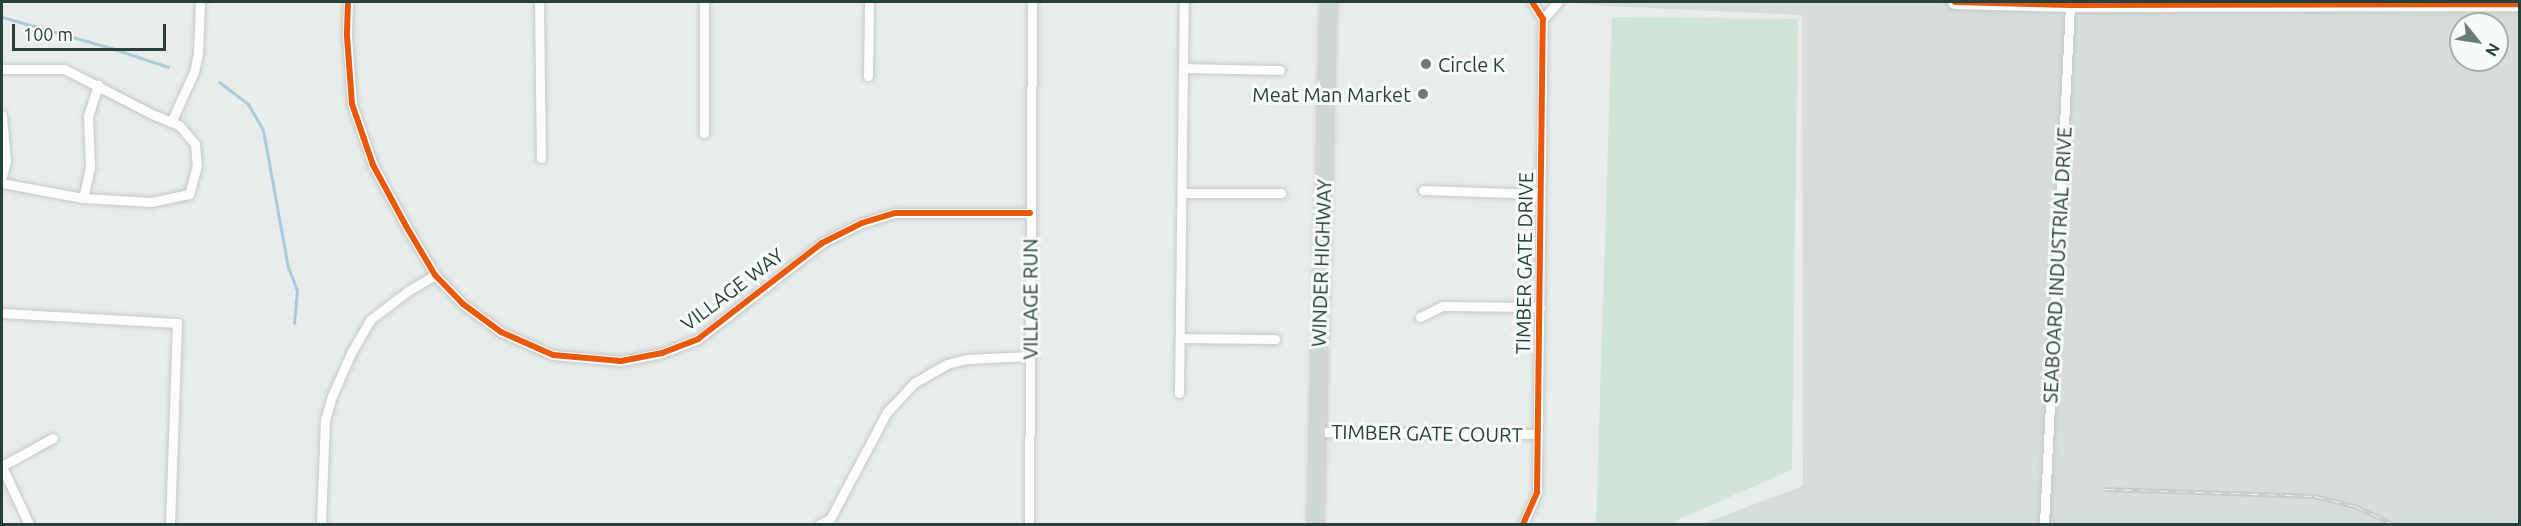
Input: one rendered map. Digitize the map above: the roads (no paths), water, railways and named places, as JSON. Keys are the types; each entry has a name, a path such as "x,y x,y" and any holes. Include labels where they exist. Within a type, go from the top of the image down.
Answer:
{"main road":[{"name":"WINDER HIGHWAY","path":"1316,525 1316,432 1328,2"}],"street":[{"path":"171,122 194,72 198,53 201,2"},
{"name":"VILLAGE WAY","path":"348,2 347,36 351,104 373,165 435,275 463,304 486,323 519,341 554,355 621,361 662,353 698,339 822,243 862,223 895,213 1030,213"},
{"path":"539,2 541,158"},
{"path":"704,2 705,133"},
{"path":"868,76 869,2"},
{"name":"VILLAGE RUN","path":"1029,525 1032,2"},
{"path":"1179,393 1184,2"},
{"path":"1532,2 1543,19 1558,2"},
{"path":"1954,2 2070,5 2520,4"},
{"name":"SEABOARD INDUSTRIAL DRIVE","path":"2044,525 2070,5"},
{"name":"TIMBER GATE DRIVE","path":"1523,525 1537,492 1543,19"},
{"path":"1183,68 1280,70"},
{"path":"2,69 64,69 98,85 179,125 195,144 197,165 189,194 152,202 83,198 2,183"},
{"path":"83,198 90,167 88,116 98,85"},
{"path":"2,116 6,160 2,176"},
{"path":"1423,190 1541,195"},
{"path":"1182,193 1281,193"},
{"path":"321,525 325,420 332,396 351,353 370,319 408,291 435,275"},
{"path":"1420,317 1443,306 1540,307"},
{"path":"2,313 177,323 170,525"},
{"path":"1180,338 1275,339"},
{"path":"820,525 833,522 887,412 914,383 947,364 967,359 1030,356"},
{"name":"TIMBER GATE COURT","path":"1316,432 1538,434"},
{"path":"29,525 2,466 53,438"}],"waterway":[{"path":"2,17 168,67"},
{"path":"219,82 248,104 263,130 288,267 297,290 294,323"}],"railway":[{"path":"2105,489 2314,496 2355,506 2393,524"}],"place":[{"name":"Circle K","path":"1426,64"},
{"name":"Meat Man Market","path":"1423,94"}]}
